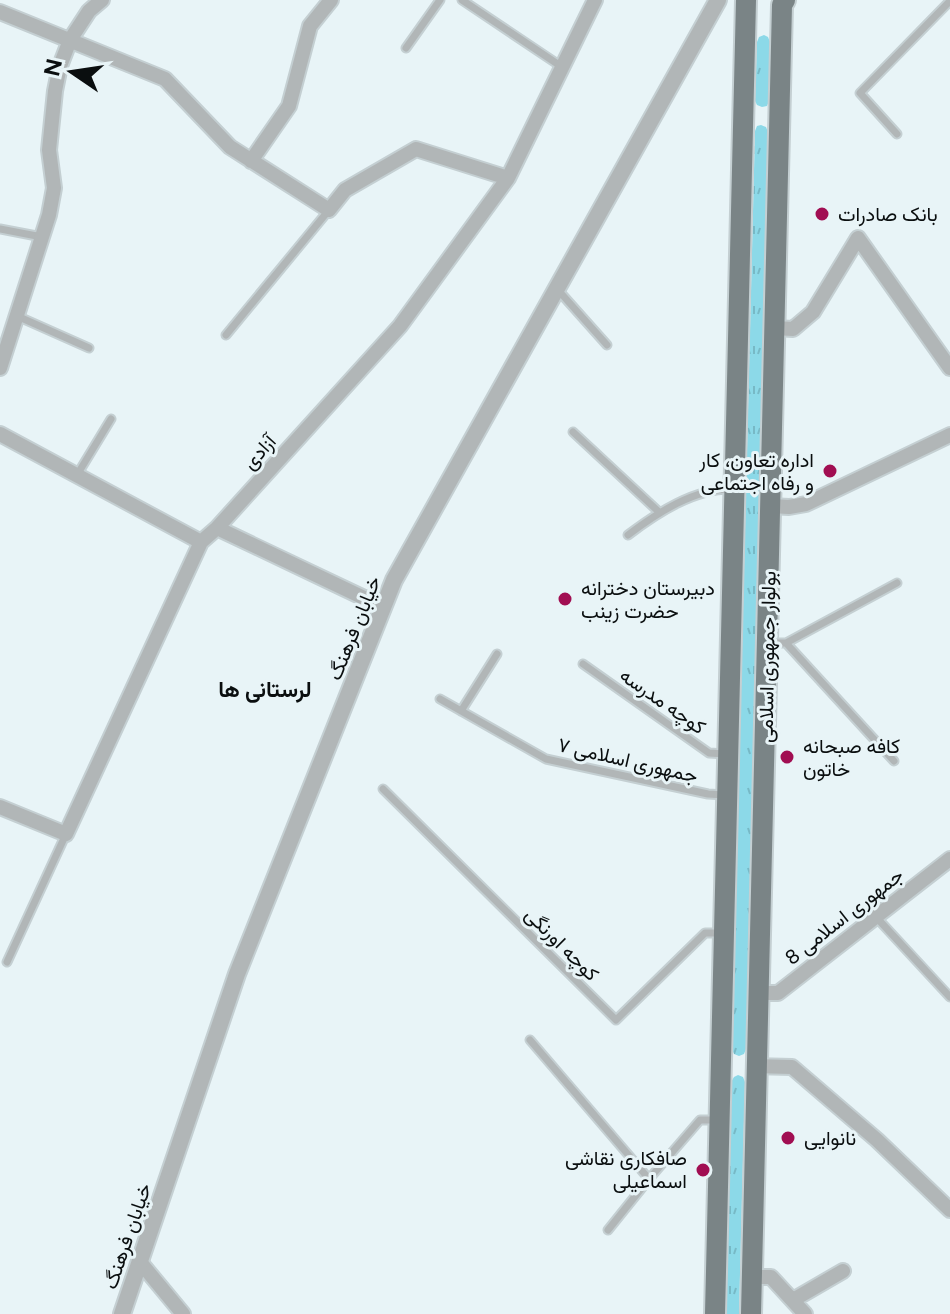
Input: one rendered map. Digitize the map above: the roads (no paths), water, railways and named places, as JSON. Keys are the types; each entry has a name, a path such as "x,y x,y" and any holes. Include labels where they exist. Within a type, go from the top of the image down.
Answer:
{"main road":[{"name":"بولوار جمهوری اسلامی","path":"715,1314 746,0"},
{"name":"بولوار جمهوری اسلامی","path":"751,1314 759,993 776,643 770,506 782,5 785,0"},
{"path":"743,116 780,117"},
{"path":"720,1065 757,1066"}],"street":[{"path":"0,368 49,215 54,188 49,150 60,66 70,40 89,11 102,0"},
{"path":"251,161 289,106 310,26 331,0"},
{"name":"آزادی","path":"66,834 201,542 400,326 508,178 595,0"},
{"name":"خیابان فرهنگ","path":"122,1314 237,974 394,580 718,0"},
{"path":"0,12 165,79 230,147 329,210 345,190 416,149 508,178"},
{"path":"775,328 793,329 813,312 858,238 950,368"},
{"path":"0,434 201,542"},
{"path":"770,506 806,504 950,435"},
{"path":"217,528 383,607"},
{"path":"0,807 66,834"},
{"name":"جمهوری اسلامی 8","path":"759,993 778,993 950,859"},
{"path":"757,1066 792,1067 877,1140 950,1210"},
{"path":"140,1262 183,1314"},
{"path":"793,1300 843,1271"},
{"path":"752,1277 771,1277 805,1314"}],"lane":[{"path":"406,48 440,0"},
{"path":"462,0 562,67"},
{"path":"897,134 860,93 950,1"},
{"path":"226,335 329,210"},
{"path":"0,229 42,237"},
{"path":"557,289 607,345"},
{"path":"17,316 89,348"},
{"path":"77,475 111,419"},
{"path":"573,432 659,512"},
{"path":"628,535 659,512 715,489 735,489"},
{"path":"894,761 776,643 897,583"},
{"path":"461,711 497,654"},
{"name":"کوچه مدرسه","path":"583,664 709,753 728,754"},
{"name":"جمهوری اسلامی ۷","path":"440,699 546,759 708,794 727,795"},
{"name":"کوچه اورنگی","path":"383,789 616,1020 705,933 724,933"},
{"name":"آزادی","path":"7,962 66,834"},
{"path":"876,917 950,997"},
{"path":"530,1040 649,1179"},
{"path":"608,1230 700,1120 719,1120"}],"place":[{"name":"بانک صادرات","path":"822,214"},
{"name":"اداره تعاون، کار و رفاه اجتماعی","path":"830,471"},
{"name":"دبیرستان دخترانه حضرت زینب","path":"565,599"},
{"name":"کافه صبحانه خاتون","path":"787,757"},
{"name":"نانوایی","path":"788,1138"},
{"name":"صافکاری نقاشی اسماعیلی","path":"703,1170"}],"district":[{"name":"لرستانی ها","path":"265,689"}]}
